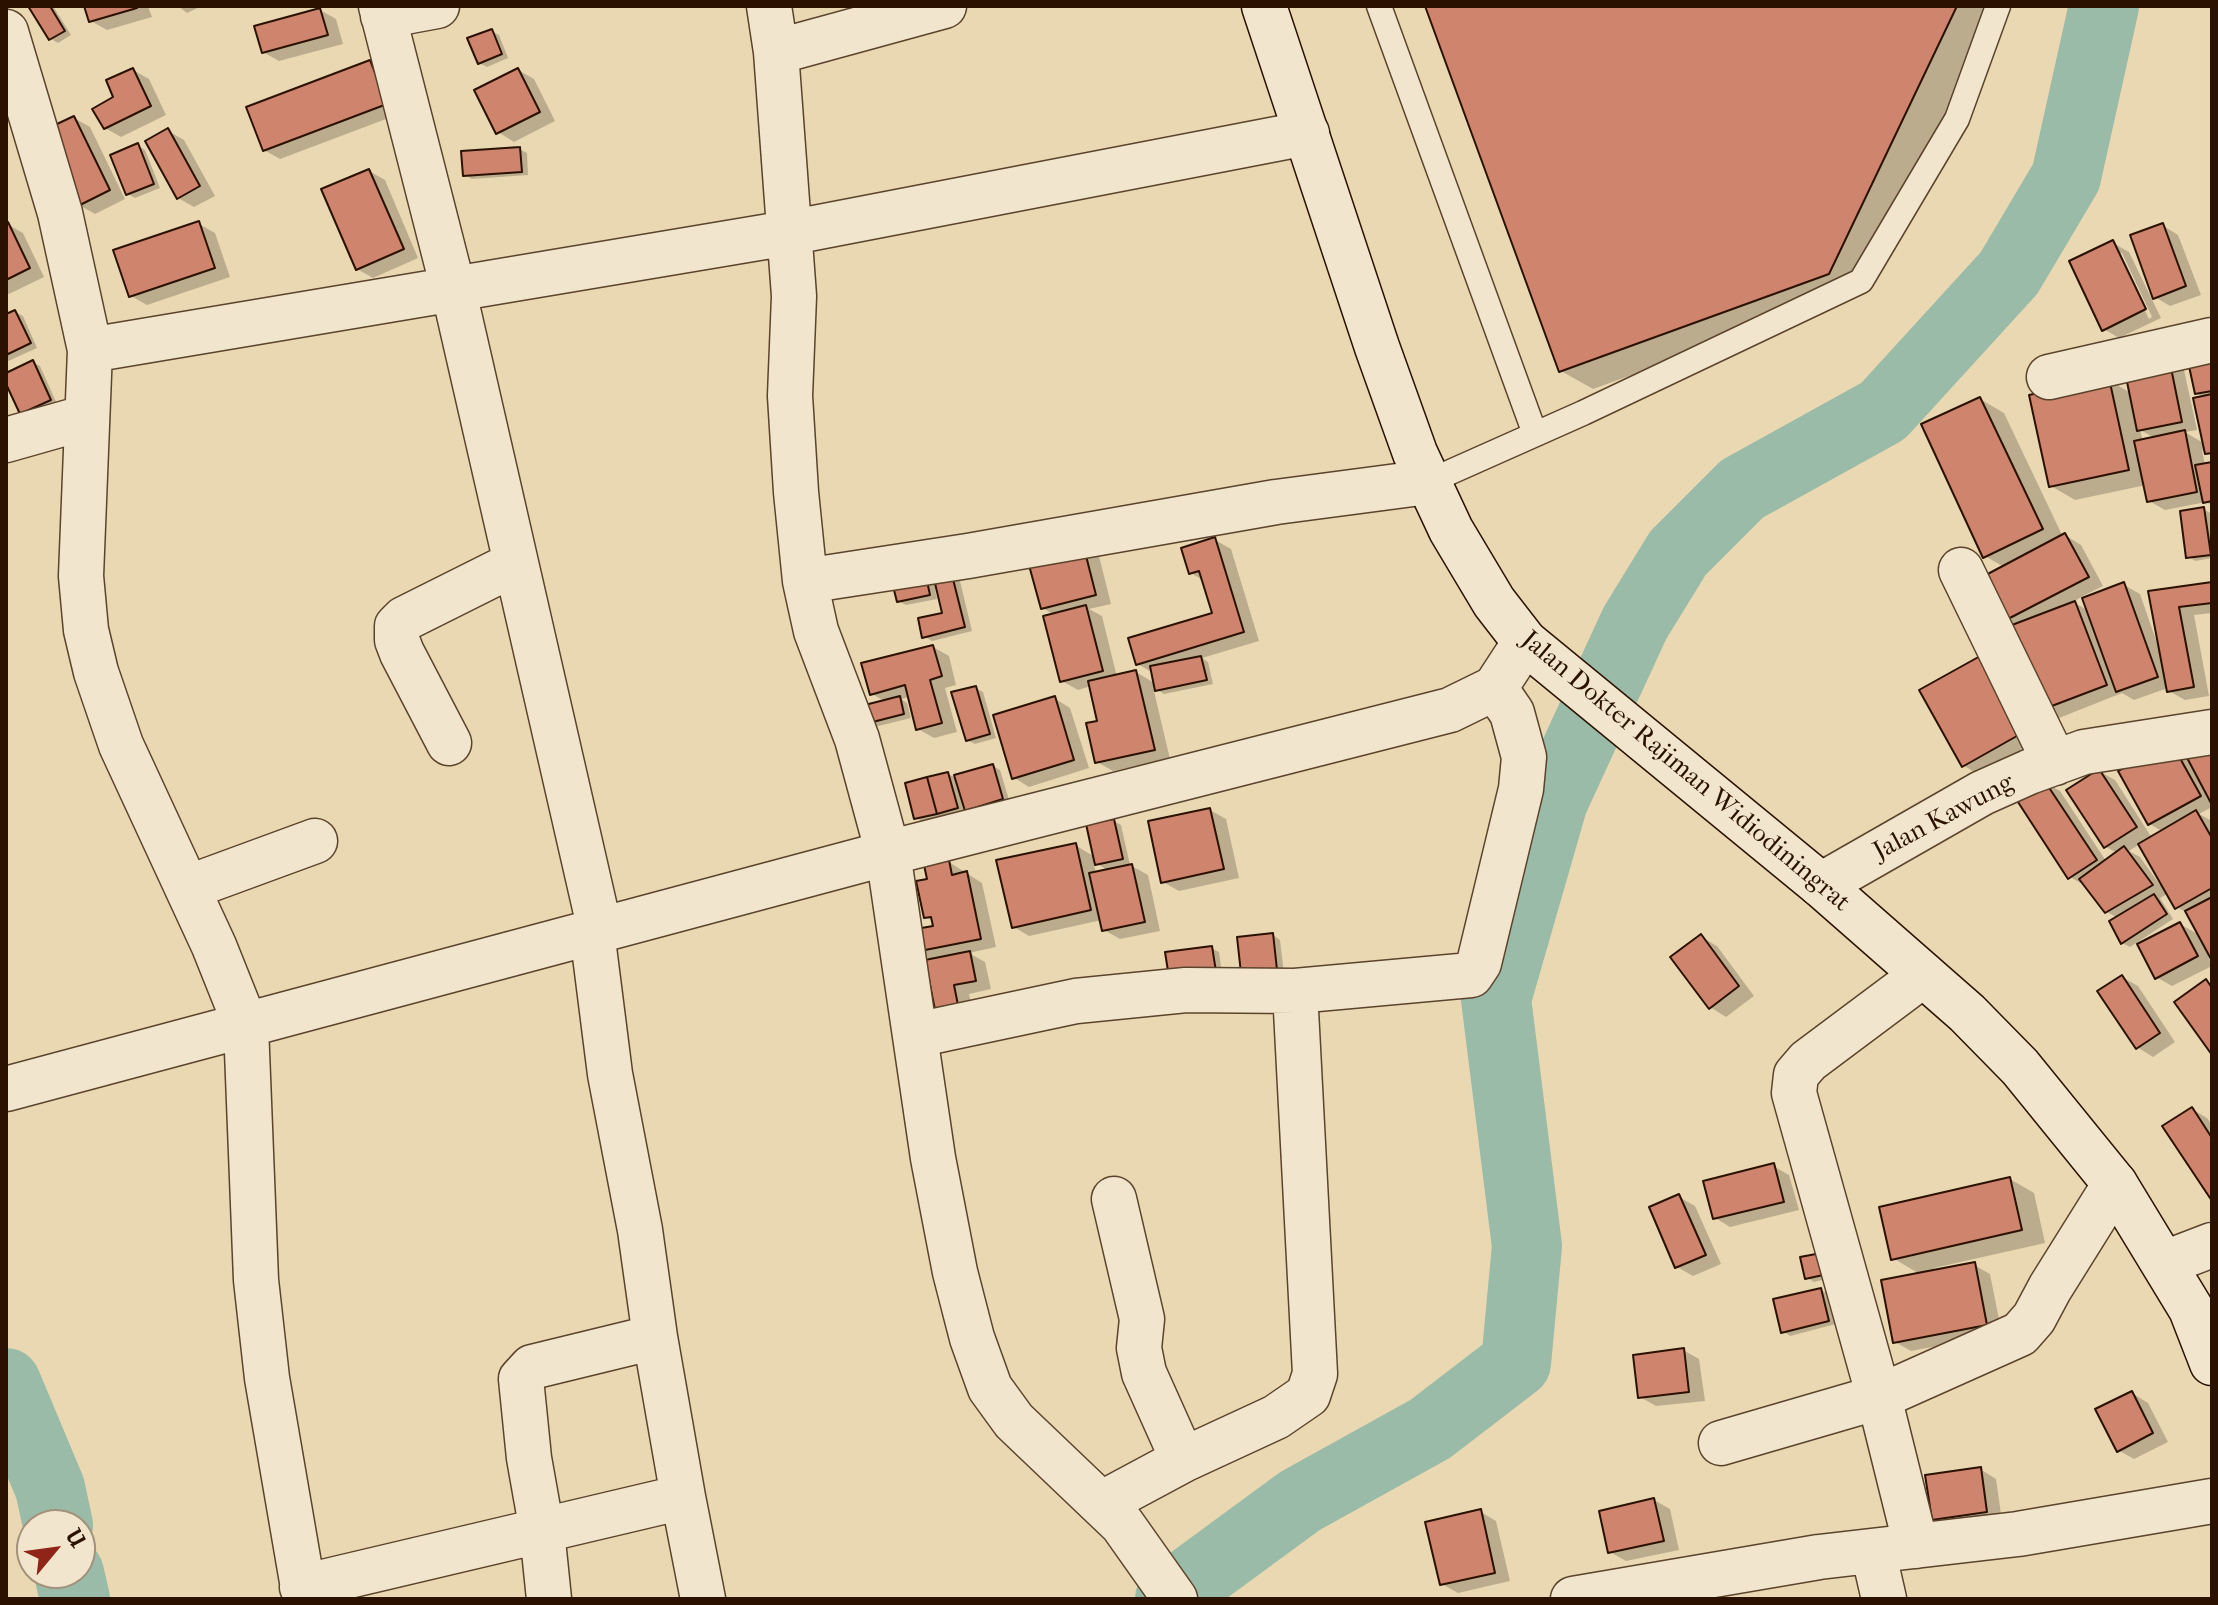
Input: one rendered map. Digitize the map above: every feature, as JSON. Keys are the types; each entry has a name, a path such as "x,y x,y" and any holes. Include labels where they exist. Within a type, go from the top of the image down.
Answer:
{"street":[{"path":"437,6 382,11 453,288 596,931 610,1074 703,1599"},
{"path":"769,6 776,52 794,296 790,396 805,581 816,631 857,739 888,853 933,1158 955,1272 972,1338 990,1388 1014,1421 1132,1536 1175,1599"},
{"path":"776,52 944,6"},
{"name":"Jalan Dokter Rajiman Widiodiningrat","path":"1264,6 1415,453 1451,530 1494,602 1540,655 1821,885 1967,1013 2020,1067 2115,1184 2191,1309 2212,1363"},
{"path":"6,32 60,213 90,350 81,576 86,630 96,672 121,745 214,946 246,1026 256,1280 267,1378 303,1593 683,1497"},
{"path":"90,350 788,233 1307,133"},
{"path":"2049,377 2212,340"},
{"path":"6,440 87,417"},
{"path":"805,581 1276,502 1428,482"},
{"path":"449,743 402,653 397,640 397,626 404,619 516,563"},
{"path":"1961,570 2055,763"},
{"path":"6,1089 888,853 1450,710 1495,688 1540,655"},
{"path":"916,1035 1076,1001 1186,990 1295,991 1471,975 1479,963 1521,789 1524,757 1512,713 1495,688"},
{"name":"Jalan Kawung","path":"1821,885 1982,793 2055,763 2084,752 2212,732"},
{"path":"187,888 315,841"},
{"path":"1916,1546 1879,1397 1794,1093 1796,1075 1808,1061 1923,975"},
{"path":"1101,1504 1183,1460 1276,1417 1308,1395 1315,1374 1295,991"},
{"path":"1721,1443 1879,1397 2020,1334 2034,1318 2115,1184"},
{"path":"1114,1199 1142,1319 1139,1348 1144,1373 1183,1460"},
{"path":"2165,1263 2212,1245"},
{"path":"549,1599 521,1379 532,1367 655,1337"},
{"path":"1573,1599 1819,1557 2018,1534 2212,1501"},
{"path":"1873,1551 1884,1599"}],"lane":[{"path":"1379,6 1535,434"},
{"path":"1428,482 1861,281 1957,119 1998,6"}],"building":[{"path":"28,6 50,6 65,31 49,40"},
{"path":"84,6 136,6 137,8 89,22"},
{"path":"1425,6 1957,6 1829,274 1559,372"},
{"path":"320,8 328,35 262,53 254,26"},
{"path":"492,29 502,54 478,64 467,38"},
{"path":"370,60 387,104 263,151 246,107"},
{"path":"133,68 151,106 104,129 92,109 113,97 106,80"},
{"path":"518,68 540,112 496,134 474,90"},
{"path":"74,116 110,190 78,206 42,131"},
{"path":"168,128 200,186 177,199 145,141"},
{"path":"138,143 154,184 126,195 110,155"},
{"path":"520,147 522,172 463,176 461,151"},
{"path":"369,169 404,249 356,270 321,189"},
{"path":"199,221 215,268 129,297 113,250"},
{"path":"6,223 30,268 6,280"},
{"path":"2163,223 2186,286 2153,299 2130,235"},
{"path":"2113,240 2146,309 2102,331 2069,261"},
{"path":"15,310 31,343 6,355 6,314"},
{"path":"2212,352 2212,391 2195,394 2187,357"},
{"path":"2169,358 2182,422 2137,431 2124,367"},
{"path":"33,360 51,400 20,414 6,384 6,373"},
{"path":"2109,378 2129,470 2049,487 2029,395"},
{"path":"2212,394 2212,453 2205,454 2193,398"},
{"path":"1980,397 2043,529 1983,558 1921,424"},
{"path":"2185,430 2197,492 2147,502 2134,441"},
{"path":"2212,462 2212,501 2203,503 2195,465"},
{"path":"2204,507 2211,555 2186,558 2180,511"},
{"path":"2065,533 2089,577 2004,621 1982,577"},
{"path":"1215,537 1244,632 1136,665 1128,638 1212,613 1199,571 1189,574 1181,548"},
{"path":"1083,544 1096,595 1041,609 1027,558"},
{"path":"924,567 930,595 897,602 890,574"},
{"path":"952,575 965,627 922,638 918,618 942,613 934,579"},
{"path":"2124,582 2158,677 2116,692 2082,598"},
{"path":"2212,582 2212,603 2179,607 2194,687 2167,692 2148,591"},
{"path":"2075,601 2107,685 2036,712 2004,628"},
{"path":"1086,605 1103,671 1060,682 1043,616"},
{"path":"933,645 942,676 930,680 942,723 916,730 905,685 870,695 861,663"},
{"path":"1982,655 2024,732 1962,767 1919,690"},
{"path":"1201,656 1207,680 1155,691 1150,666"},
{"path":"1136,670 1155,750 1095,763 1086,723 1097,721 1088,681"},
{"path":"976,686 990,734 966,741 951,692"},
{"path":"900,696 904,714 857,726 853,708"},
{"path":"1055,696 1074,760 1012,779 993,715"},
{"path":"2212,740 2212,805 2185,754"},
{"path":"2171,742 2201,796 2148,825 2118,771"},
{"path":"993,764 1003,799 965,811 954,775"},
{"path":"2099,769 2137,827 2104,848 2066,790"},
{"path":"948,772 958,808 937,814 927,777"},
{"path":"927,777 937,814 914,819 905,783"},
{"path":"2044,780 2097,860 2068,879 2016,799"},
{"path":"1210,808 1224,869 1161,883 1148,821"},
{"path":"2196,810 2212,838 2212,888 2175,909 2138,844"},
{"path":"1114,819 1123,859 1095,865 1086,824"},
{"path":"1076,843 1091,910 1012,928 996,860"},
{"path":"2124,846 2153,885 2105,913 2079,879"},
{"path":"949,860 952,875 967,871 981,939 915,952 910,930 933,926 931,917 924,918 916,881 927,879 924,865"},
{"path":"1132,864 1145,922 1102,931 1089,873"},
{"path":"2154,894 2167,914 2121,944 2109,921"},
{"path":"2212,897 2212,961 2185,911"},
{"path":"2180,922 2198,956 2155,979 2137,944"},
{"path":"1273,933 1278,979 1242,982 1237,937"},
{"path":"1701,934 1739,986 1709,1009 1670,957"},
{"path":"1212,946 1217,978 1170,984 1165,952"},
{"path":"970,951 976,981 954,985 959,1010 936,1015 928,975 915,962"},
{"path":"2122,975 2160,1033 2136,1049 2097,991"},
{"path":"2206,979 2212,988 2212,1055 2174,1002"},
{"path":"2192,1107 2212,1138 2212,1201 2162,1126"},
{"path":"1774,1163 1784,1202 1713,1219 1703,1181"},
{"path":"2010,1177 2022,1230 1891,1260 1879,1207"},
{"path":"1679,1194 1706,1255 1675,1268 1649,1207"},
{"path":"1832,1251 1837,1272 1805,1279 1800,1257"},
{"path":"1975,1262 1987,1325 1893,1343 1881,1280"},
{"path":"1821,1288 1829,1321 1781,1333 1773,1299"},
{"path":"1684,1348 1689,1392 1638,1398 1633,1355"},
{"path":"2132,1391 2153,1433 2117,1452 2095,1409"},
{"path":"1981,1467 1987,1512 1932,1520 1925,1475"},
{"path":"1654,1498 1664,1541 1608,1553 1599,1511"},
{"path":"1481,1509 1495,1573 1440,1585 1425,1522"}],"waterway":[{"path":"1170,1599 1300,1501 1430,1429 1516,1363 1527,1246 1496,999 1553,801 1635,623 1678,553 1742,489 1883,411 2009,273 2066,177 2104,6"},
{"path":"6,1383 50,1488 55,1509"},
{"path":"73,1589 75,1599"}]}
